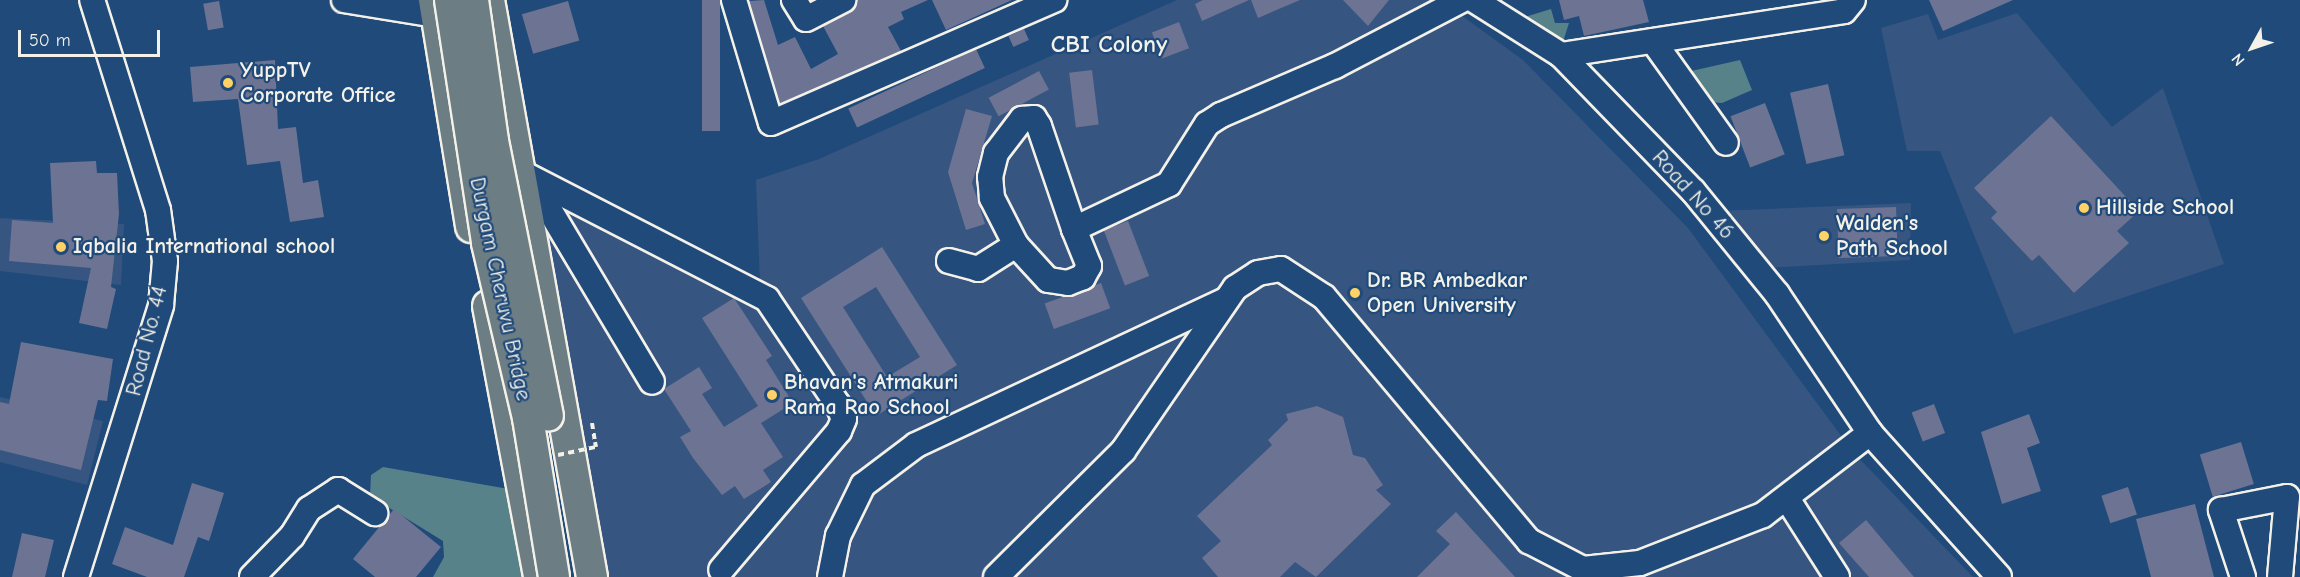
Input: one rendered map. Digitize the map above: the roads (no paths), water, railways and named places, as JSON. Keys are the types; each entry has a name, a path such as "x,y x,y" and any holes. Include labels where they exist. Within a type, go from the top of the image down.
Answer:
{"main road":[{"name":"Durgam Cheruvu Bridge","path":"473,0 493,141 569,520 574,577"},
{"path":"489,0 524,175 592,577"},
{"path":"440,5 455,147 534,529 539,577"},
{"name":"Durgam Cheruvu Bridge","path":"440,5 487,243 528,418 554,577"},
{"path":"455,147 524,175"}],"street":[{"name":"Road No. 44","path":"76,577 161,305 165,261 158,210 92,0"},
{"path":"344,0 440,5"},
{"path":"734,0 771,123 1054,0"},
{"path":"794,0 806,19 843,0"},
{"path":"1074,229 1169,184 1207,124 1221,115 1335,66 1462,0"},
{"name":"Road No 46","path":"1474,0 1562,55 1700,200 1777,294 1870,433 1999,577"},
{"path":"1562,55 1844,11 1853,0"},
{"path":"1653,41 1726,143"},
{"path":"1034,118 1039,126 1074,229 1089,266 1083,277 1068,283 1048,280 1016,245 992,198 990,177 1007,132 1022,119 1034,118"},
{"path":"524,175 652,382"},
{"path":"524,175 767,299 838,405 844,420 839,431 721,570"},
{"path":"949,261 978,268 1016,245"},
{"path":"830,577 838,536 863,485 916,445 1225,300 1258,273 1281,269 1299,277 1324,297 1529,541 1583,569 1640,563 1788,500 1870,433"},
{"path":"996,577 1123,451 1225,300"},
{"path":"252,577 292,536 309,509 338,490 375,513"},
{"path":"2243,577 2221,510 2287,496 2280,577"},
{"path":"1788,500 1837,577"}],"place":[{"name":"YuppTV Corporate Office","path":"228,83"},
{"name":"Hillside School","path":"2084,208"},
{"name":"Walden's Path School","path":"1824,236"},
{"name":"Iqbalia International school","path":"61,247"},
{"name":"Dr. BR Ambedkar Open University","path":"1355,293"},
{"name":"Bhavan's Atmakuri Rama Rao School","path":"772,395"}],"district":[{"name":"CBI Colony","path":"1109,45"}]}
